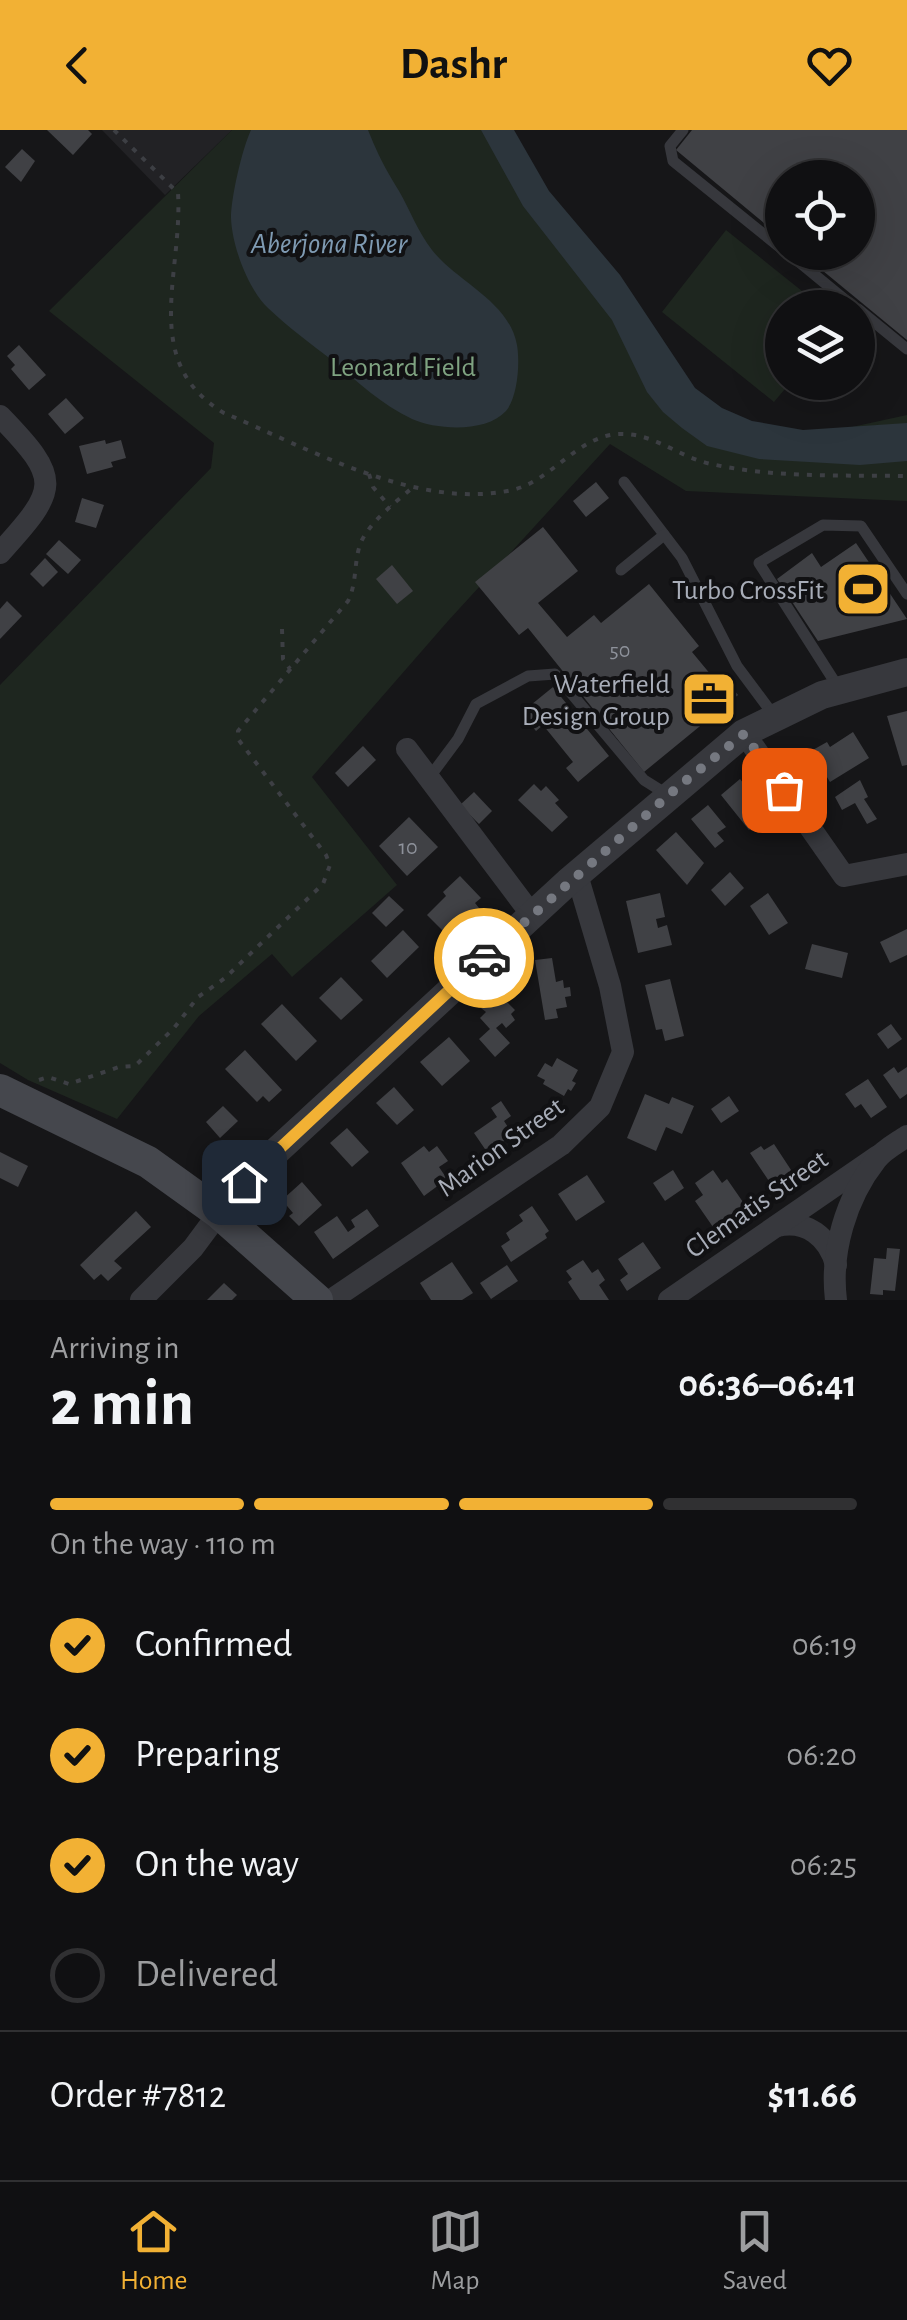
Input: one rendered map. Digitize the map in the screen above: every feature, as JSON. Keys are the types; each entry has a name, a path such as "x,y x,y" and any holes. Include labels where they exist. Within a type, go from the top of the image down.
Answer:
{"main road":[{"path":"14,1096 148,1162 220,1213 318,1300"}],"street":[{"path":"0,416 39,458 46,478 38,508 0,553"},
{"path":"141,1300 193,1248 244,1182 532,914 668,795 744,734 775,717 839,689 907,672"},
{"path":"744,734 844,876 907,864"},
{"path":"406,749 532,914"},
{"name":"Marion Street","path":"331,1300 561,1145 600,1106 623,1052 610,986 576,875"},
{"name":"Clematis Street","path":"669,1300 907,1136"},
{"path":"836,1300 836,1265 848,1212 878,1156"},
{"path":"777,1226 796,1224 813,1230 830,1247 836,1265"}],"lane":[{"path":"683,130 670,146 673,160 765,235"},
{"path":"809,270 834,290"},
{"path":"875,323 907,349"},
{"path":"624,482 682,558 737,666 775,717"},
{"path":"839,689 760,564 823,525 861,526 907,594"},
{"path":"621,570 664,535"},
{"path":"429,778 458,739 476,704 528,676 554,674 644,780 668,795"}],"path":[{"path":"114,130 178,193 180,228 170,320 178,367 202,400 224,413 369,474 414,487 469,494 513,490 535,481 596,438 620,434 653,438 708,464 785,474 907,476"},
{"path":"369,474 373,487 390,507"},
{"path":"14,1096 48,1076 69,1084 119,1067 134,1066 174,1028 198,998 225,978 323,884 330,866 326,855 238,739 238,731 348,601 355,587 362,540 390,507 414,487"},
{"path":"282,629 283,660 290,669"}],"shaded area":[{"path":"102,130 232,130 165,195"}],"green space":[{"name":"Leonard Field","path":"232,130 499,130 687,416 806,437 907,415 907,501 686,491 610,444 312,777 397,885 292,977 272,954 199,1016 117,1119 28,1080 0,1063 0,685 211,468 214,443 49,311"},
{"path":"726,230 765,261 765,270 776,270 801,290 765,290 765,395 662,312"}],"water":[{"name":"Aberjona River","path":"251,130 368,130 432,250 493,304 512,330 518,370 516,388 506,411 474,426 434,425 412,419 371,393 268,308 248,279 232,229 235,186"},
{"path":"481,130 514,130 549,191 620,275 695,388 722,408 752,421 803,430 907,423 907,461 860,465 759,459 707,446 682,428 647,392 612,320 523,206"}],"building":[{"path":"47,130 88,130 92,134 73,155"},
{"path":"692,130 907,130 907,340 875,314 875,290 846,290 822,270 875,270 875,160 765,160 765,224 676,150"},
{"path":"22,149 35,161 21,182 5,167"},
{"path":"19,345 46,375 29,390 11,369 15,365 7,356"},
{"path":"66,398 84,418 65,434 48,414"},
{"path":"105,440 106,444 121,440 126,458 111,462 113,467 87,474 79,446"},
{"path":"596,482 609,498 586,517 573,501"},
{"path":"82,498 104,505 96,528 75,522"},
{"path":"543,527 578,571 538,603 567,637 594,615 601,623 649,584 699,646 692,652 716,681 723,676 738,695 644,772 528,628 519,635 475,582"},
{"path":"59,540 81,560 68,574 46,554"},
{"path":"856,543 907,619 818,641 777,579 812,553 821,567"},
{"path":"45,558 58,572 43,587 30,574"},
{"path":"392,565 413,591 397,604 376,579"},
{"path":"7,601 22,616 0,639 0,609"},
{"path":"553,687 609,756 578,782 566,768 573,762 543,725 536,731 521,713"},
{"path":"907,711 907,765 902,766 887,716"},
{"path":"853,732 869,758 830,782 811,751 827,742 830,747"},
{"path":"363,746 376,760 348,787 335,773"},
{"path":"740,779 755,798 748,804 761,820 749,830 721,795"},
{"path":"860,780 868,797 864,799 877,819 867,824 855,803 842,810 835,797"},
{"path":"534,784 541,791 546,786 568,817 552,832 518,800"},
{"path":"474,792 492,811 479,824 460,805"},
{"path":"708,805 726,827 717,833 724,841 715,848 691,819"},
{"path":"409,817 438,847 407,876 379,846"},
{"path":"676,832 704,863 687,885 656,850"},
{"path":"730,872 744,888 725,906 711,890"},
{"path":"460,876 481,898 475,903 479,908 445,933 427,915"},
{"path":"660,893 665,917 656,919 658,928 667,925 672,945 638,953 626,901"},
{"path":"768,893 788,923 769,935 750,906"},
{"path":"389,896 404,910 386,927 372,913"},
{"path":"907,929 907,955 890,963 880,942"},
{"path":"403,930 419,947 387,978 371,961"},
{"path":"812,944 848,953 842,978 805,969"},
{"path":"552,958 556,982 563,980 564,988 570,987 571,996 565,997 567,1007 556,1009 558,1018 545,1020 535,960"},
{"path":"341,977 363,1000 341,1020 319,998"},
{"path":"670,979 684,1036 665,1041 662,1029 656,1030 645,985"},
{"path":"502,997 515,1010 511,1014 515,1020 506,1028 502,1023 496,1028 510,1043 495,1057 479,1039 490,1029 480,1018 486,1012 481,1008 491,999 495,1003"},
{"path":"282,1004 317,1041 296,1061 261,1024"},
{"path":"891,1024 902,1039 888,1049 877,1034"},
{"path":"449,1037 470,1061 442,1086 420,1062"},
{"path":"245,1050 282,1090 269,1102 263,1096 257,1102 225,1069"},
{"path":"557,1058 578,1070 572,1081 576,1083 564,1096 537,1076 545,1063 552,1067"},
{"path":"894,1067 898,1073 907,1067 907,1094 900,1099 883,1075"},
{"path":"868,1079 887,1107 871,1118 861,1104 855,1108 845,1094"},
{"path":"394,1087 414,1110 397,1125 376,1103"},
{"path":"645,1094 669,1104 672,1097 694,1106 682,1134 666,1127 656,1151 627,1138"},
{"path":"729,1096 739,1111 721,1123 711,1109"},
{"path":"501,1101 511,1116 504,1121 513,1135 487,1152 474,1133 497,1117 491,1108"},
{"path":"223,1106 238,1121 220,1138 206,1122"},
{"path":"347,1128 369,1152 352,1167 330,1143"},
{"path":"774,1144 793,1173 773,1187 750,1153"},
{"path":"424,1146 429,1152 437,1146 448,1161 439,1167 447,1179 424,1196 401,1163"},
{"path":"0,1152 28,1166 18,1187 0,1178"},
{"path":"673,1170 684,1188 665,1201 653,1183"},
{"path":"713,1170 722,1183 727,1179 745,1205 713,1227 695,1201 703,1195 695,1183"},
{"path":"587,1175 605,1202 576,1221 558,1194"},
{"path":"302,1182 322,1205 299,1226 282,1200"},
{"path":"532,1206 549,1231 545,1234 547,1238 511,1262 501,1246 510,1240 506,1233 523,1221 519,1215"},
{"path":"367,1209 379,1226 333,1259 314,1232 337,1216 348,1232 355,1227 351,1220"},
{"path":"136,1211 151,1227 114,1261 122,1268 108,1281 101,1274 94,1280 80,1265"},
{"path":"643,1242 661,1268 627,1291 620,1280 628,1274 618,1259"},
{"path":"887,1248 900,1249 895,1291 870,1294 874,1258 886,1259"},
{"path":"583,1260 592,1273 598,1269 605,1280 599,1285 609,1300 580,1300 568,1282 572,1279 566,1271"},
{"path":"452,1262 473,1293 462,1300 431,1300 420,1283"},
{"path":"507,1265 518,1281 491,1299 480,1283"},
{"path":"224,1283 237,1295 232,1300 207,1300"}],"way so far":[{"path":"484,958 744,734 784,790"}],"place":[{"name":"Turbo CrossFit","path":"863,589"},
{"name":"Waterfield Design Group","path":"709,699"}],"route":[{"path":"244,1182 484,958"}]}
